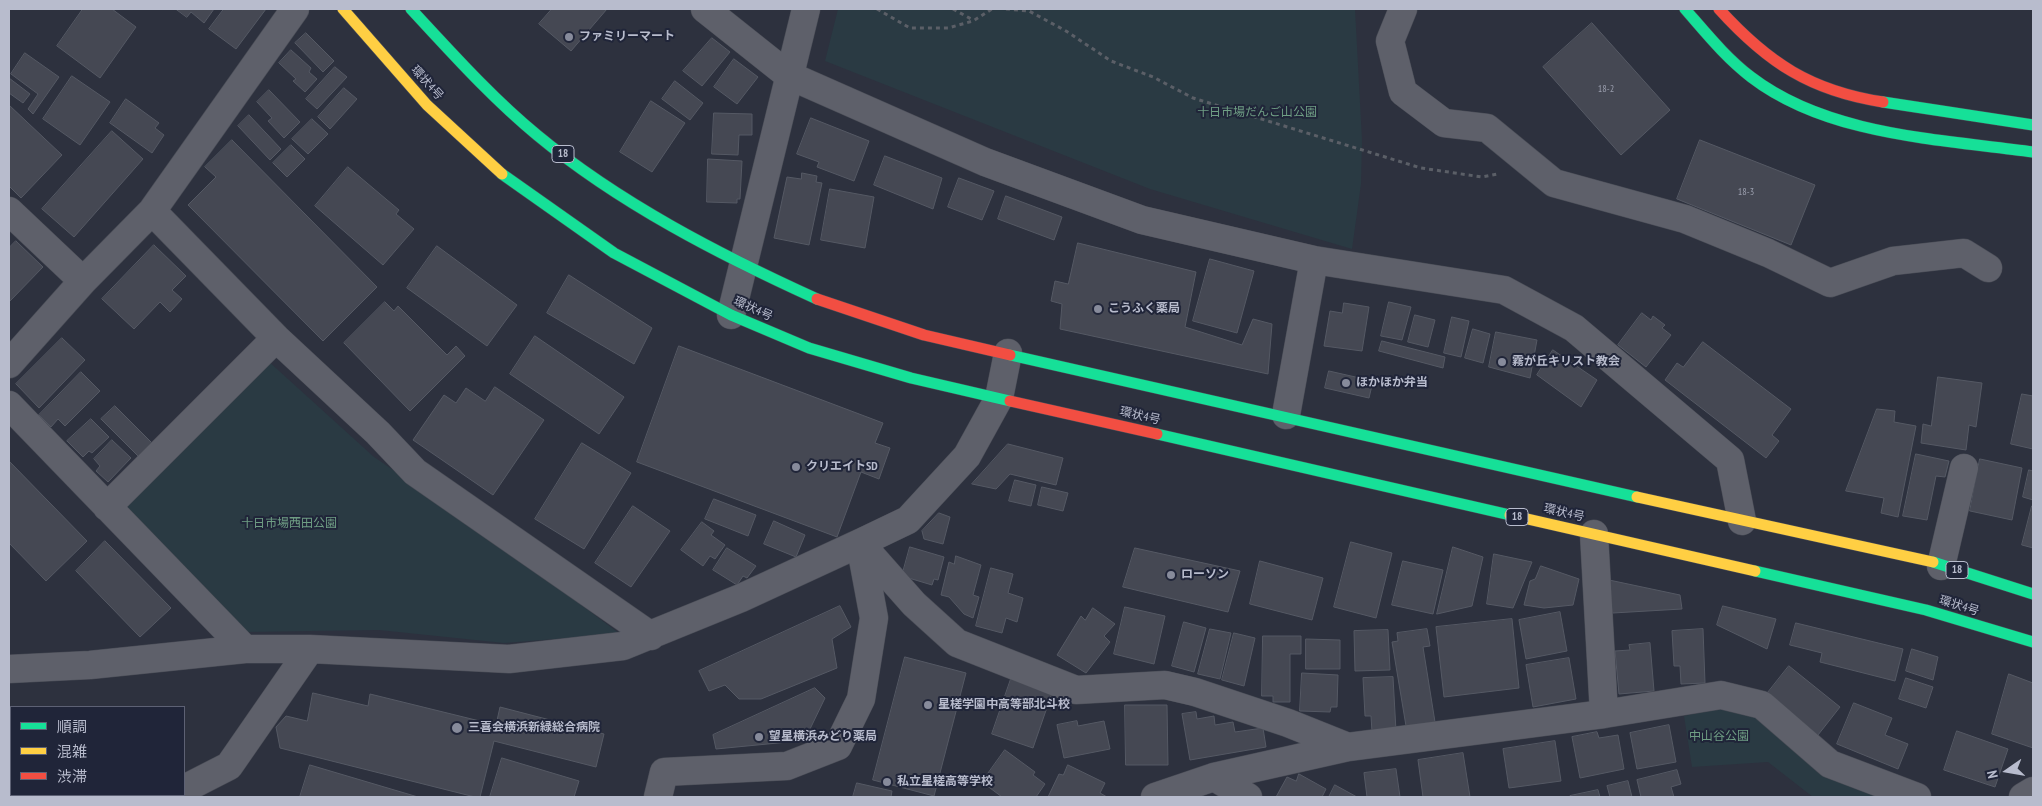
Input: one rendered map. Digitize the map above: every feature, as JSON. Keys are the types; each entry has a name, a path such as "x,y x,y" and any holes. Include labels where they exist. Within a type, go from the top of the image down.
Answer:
{"main road":[{"name":"環状4号","path":"343,9 428,105 494,169 614,253 731,315 809,348 911,378 1926,610 2033,642"},
{"name":"18","path":"411,9 470,72 538,135 626,199 742,265 830,305 924,335 1286,415 1742,521 1925,560 2033,594"},
{"path":"1685,9 1719,48 1751,76 1789,102 1822,117 1857,127 2033,152"},
{"path":"1719,9 1742,35 1771,58 1803,79 1836,92 1865,100 2033,125"}],"street":[{"path":"9,364 83,281 152,211 296,9"},
{"path":"705,9 788,75 985,162 1142,220 1314,260 1504,290 1574,328 1730,460 1742,521"},
{"path":"731,315 788,75 806,9"},
{"path":"1403,9 1390,41 1404,92 1444,123 1487,128 1554,183 1685,219 1768,253 1830,282 1893,261 1964,253 1988,268"},
{"path":"9,210 83,281"},
{"path":"152,211 276,338 378,433 415,472 651,636"},
{"path":"1286,415 1314,260"},
{"path":"107,507 276,338"},
{"path":"9,669 90,665 245,650 310,649 509,659 623,646 741,598 908,520 966,456 1000,398 1008,353"},
{"path":"9,405 245,650"},
{"path":"1941,566 1964,468"},
{"path":"1594,534 1604,714"},
{"path":"860,543 914,604 957,643 1076,690 1165,685 1195,692 1288,722 1348,747"},
{"path":"658,797 664,772 787,766 838,746 861,699 874,618 860,543"},
{"path":"185,788 228,766 310,649"},
{"path":"1155,797 1214,777 1348,747 1604,714 1721,695 1762,705 1830,764 1917,797"},
{"path":"1214,777 1248,797"},
{"path":"2024,797 2033,791"}],"path":[{"path":"877,9 910,28 948,28 973,21 992,9"},
{"path":"953,9 973,21"},
{"path":"1006,9 1029,11 1066,31 1112,61 1153,76 1193,98 1412,165 1482,177 1511,171 1524,157"}],"green space":[{"name":"十日市場だんご山公園","path":"838,9 1355,9 1362,140 1361,184 1352,249 1150,189 825,61"},
{"name":"十日市場西田公園","path":"267,360 374,457 476,526 620,634 504,643 379,630 245,632 122,503"},
{"name":"中山谷公園","path":"1719,708 1757,711 1886,797 1813,797 1768,762 1692,767 1684,716"}],"building":[{"path":"83,9 112,9 136,27 100,78 57,46"},
{"path":"176,9 214,9 204,23 191,12 187,17"},
{"path":"224,9 266,9 236,49 209,29"},
{"name":"ファミリーマート","path":"552,9 607,9 571,51 539,24"},
{"path":"1592,23 1670,110 1621,155 1543,67"},
{"path":"306,33 334,61 323,72 295,43"},
{"path":"712,38 730,52 702,86 683,71"},
{"path":"291,50 311,68 309,72 317,79 305,92 293,81 296,79 279,63"},
{"path":"25,53 59,77 33,114 28,109 38,94 11,74"},
{"path":"734,59 758,77 737,104 714,87"},
{"path":"335,67 347,77 317,109 306,99"},
{"path":"72,76 110,102 80,145 43,119"},
{"path":"9,78 30,94 23,103 9,93"},
{"path":"675,81 703,103 690,120 662,99"},
{"path":"344,88 357,99 330,129 318,117"},
{"path":"269,90 300,122 284,138 268,121 272,118 257,102"},
{"path":"126,99 159,123 155,128 164,135 152,153 110,123"},
{"path":"651,101 685,123 652,172 620,152"},
{"path":"9,105 62,155 21,198 9,186"},
{"path":"714,113 752,114 752,135 739,135 738,155 712,154"},
{"path":"249,115 281,149 270,160 238,126"},
{"path":"811,118 869,141 854,181 817,167 819,162 797,154"},
{"path":"312,119 328,134 308,154 292,139"},
{"path":"112,131 143,159 74,237 42,209"},
{"path":"232,140 377,287 323,341 188,205 216,177 205,167"},
{"path":"1700,140 1815,185 1791,245 1677,199"},
{"path":"291,145 305,159 287,177 273,163"},
{"path":"885,156 942,178 933,209 874,185"},
{"path":"708,159 742,161 740,199 737,199 737,203 707,202"},
{"path":"348,167 399,210 396,214 414,229 383,265 315,206"},
{"path":"802,173 817,176 816,182 822,183 809,245 774,238 787,177 801,179"},
{"path":"959,178 994,191 982,220 948,207"},
{"path":"830,189 874,197 865,248 821,240"},
{"path":"1006,196 1062,217 1054,240 998,219"},
{"path":"16,241 43,267 9,302 9,248"},
{"path":"1078,243 1196,272 1185,327 1242,345 1253,319 1272,324 1268,374 1060,329 1062,304 1051,301 1055,281 1068,284"},
{"path":"154,245 186,276 172,290 182,299 170,312 160,302 134,329 102,299"},
{"path":"437,246 517,305 487,346 407,288"},
{"path":"1210,259 1254,271 1237,333 1193,321"},
{"path":"569,275 652,328 634,364 547,313"},
{"path":"385,302 394,311 398,306 447,355 456,346 465,356 410,411 344,343"},
{"path":"1389,302 1411,307 1402,340 1381,336"},
{"path":"1344,303 1369,307 1362,351 1324,346 1330,311 1342,313"},
{"path":"1642,313 1651,320 1653,316 1665,325 1662,328 1671,335 1646,367 1618,345"},
{"path":"1415,315 1435,320 1428,347 1408,342"},
{"path":"1452,317 1469,321 1461,357 1444,353"},
{"path":"1473,329 1490,334 1483,363 1465,358"},
{"path":"1496,332 1537,340 1530,378 1489,367"},
{"path":"535,336 624,397 599,434 510,374"},
{"path":"62,338 85,360 39,408 16,384"},
{"path":"1382,341 1445,357 1443,368 1379,351"},
{"path":"1703,342 1791,409 1772,435 1779,441 1766,458 1665,380 1677,363 1683,367"},
{"path":"679,346 883,423 875,443 890,448 879,479 861,472 837,537 637,462"},
{"path":"1553,350 1597,380 1581,407 1537,375"},
{"path":"1329,371 1373,381 1369,398 1325,388"},
{"path":"81,372 100,391 65,426 58,419 51,427 39,415"},
{"path":"1938,377 1982,383 1976,427 1969,425 1966,450 1921,443 1923,424 1931,426"},
{"path":"495,387 544,420 493,495 413,440 444,395 456,403 466,388 485,401"},
{"path":"2022,394 2033,396 2033,449 2011,444"},
{"path":"115,406 152,443 139,457 101,419"},
{"path":"1877,409 1895,411 1894,422 1916,426 1898,517 1881,513 1884,498 1846,491"},
{"path":"91,419 109,437 92,453 89,451 83,457 67,441"},
{"path":"112,440 131,458 108,482 96,471 100,466 94,459"},
{"path":"582,443 631,473 584,549 535,519"},
{"path":"1008,444 1063,458 1056,485 1010,474 996,489 972,484"},
{"path":"1916,454 1949,461 1945,477 1936,476 1927,520 1903,516"},
{"path":"1980,459 2022,468 2012,520 1970,511"},
{"path":"10,462 87,541 46,581 9,543"},
{"path":"2029,470 2033,471 2033,500 2023,497"},
{"path":"1015,480 1036,485 1031,506 1009,501"},
{"path":"1042,487 1068,493 1063,511 1038,505"},
{"path":"714,499 756,515 748,536 705,519"},
{"path":"633,506 670,531 631,587 595,563"},
{"path":"2033,506 2033,548 2022,545"},
{"path":"939,513 950,517 943,544 924,539 922,531"},
{"path":"774,521 805,535 796,557 764,544"},
{"path":"702,522 714,531 711,535 725,545 715,559 710,556 703,566 681,550"},
{"path":"105,541 171,608 140,637 76,571"},
{"path":"1351,542 1392,553 1376,618 1334,607"},
{"path":"910,547 944,557 938,580 934,579 932,585 902,576"},
{"path":"1453,547 1483,557 1472,606 1437,614"},
{"path":"727,548 756,566 747,578 743,576 737,585 713,570"},
{"path":"1135,548 1240,571 1228,612 1123,587"},
{"path":"1494,554 1532,562 1513,608 1487,604"},
{"path":"956,556 981,565 973,595 979,597 973,618 964,614 949,597 941,595 949,562 954,564"},
{"path":"1260,561 1323,578 1312,620 1250,604"},
{"path":"1403,561 1443,570 1433,614 1392,605"},
{"path":"1541,566 1579,579 1573,605 1544,608 1524,605 1530,581 1535,579"},
{"path":"991,568 1013,574 1008,593 1023,598 1017,622 1006,618 1002,633 976,626"},
{"path":"1609,580 1680,595 1682,609 1613,613"},
{"path":"840,606 851,627 832,639 837,668 761,699 739,699 725,685 709,691 699,671"},
{"path":"1723,606 1776,619 1767,649 1717,625"},
{"path":"1125,607 1165,616 1154,664 1114,654"},
{"path":"1093,608 1115,624 1104,636 1110,642 1086,673 1057,655 1081,616 1085,620"},
{"path":"1560,612 1567,651 1526,659 1519,620"},
{"path":"1512,619 1519,688 1444,697 1436,627"},
{"path":"1184,622 1206,628 1194,672 1172,666"},
{"path":"1796,623 1903,649 1895,681 1820,662 1822,653 1790,645"},
{"path":"1210,629 1231,633 1220,679 1198,674"},
{"path":"1427,629 1430,646 1423,647 1435,722 1406,726 1392,642 1398,641 1397,633"},
{"path":"1703,629 1705,683 1681,684 1680,666 1674,666 1672,631"},
{"path":"1388,630 1390,670 1355,671 1354,631"},
{"path":"1234,633 1255,638 1244,686 1222,680"},
{"path":"1263,636 1301,636 1301,654 1290,654 1290,702 1273,702 1273,696 1262,696"},
{"path":"1306,639 1340,640 1340,669 1306,669"},
{"path":"1650,643 1654,691 1619,694 1615,651 1630,650 1629,645"},
{"path":"1912,649 1938,657 1933,680 1906,671"},
{"path":"905,657 966,673 934,796 873,780"},
{"path":"1569,658 1576,699 1533,707 1526,665"},
{"path":"1789,666 1840,707 1818,735 1766,695"},
{"path":"1302,673 1338,675 1337,707 1331,707 1330,712 1300,711"},
{"path":"2009,674 2033,683 2033,748 1992,734"},
{"path":"1393,677 1396,731 1372,732 1371,716 1365,716 1363,678"},
{"path":"1906,678 1933,687 1926,708 1899,699"},
{"path":"1011,679 1052,693 1033,748 992,734"},
{"path":"815,688 825,698 810,729 788,742 716,749 713,735"},
{"path":"313,693 368,706 370,694 496,725 500,707 604,734 596,767 494,741 480,797 475,797 280,748 276,727 286,716 307,721"},
{"path":"1854,703 1892,718 1885,735 1908,744 1898,769 1837,744"},
{"path":"1125,705 1167,705 1168,765 1126,765"},
{"path":"1196,712 1197,719 1214,716 1215,725 1233,722 1235,732 1263,728 1266,747 1190,760 1182,714"},
{"path":"1077,721 1078,726 1104,721 1110,749 1064,758 1057,725"},
{"path":"1669,725 1676,762 1637,769 1630,733"},
{"path":"1957,731 2008,749 1995,787 1944,770"},
{"path":"1597,732 1599,738 1618,735 1624,769 1580,778 1572,737"},
{"path":"1555,741 1561,781 1509,788 1503,749"},
{"path":"1005,750 1035,772 1033,775 1045,784 1036,797 1002,797 982,782"},
{"path":"1463,753 1470,797 1423,797 1418,760"},
{"path":"502,758 579,781 574,797 490,797"},
{"path":"310,765 418,797 300,797"},
{"path":"1068,765 1105,783 1100,793 1107,797 1048,797 1059,774 1063,775"},
{"path":"1396,769 1400,797 1367,797 1364,773"},
{"path":"1677,770 1681,784 1671,787 1674,797 1641,797 1637,780"},
{"path":"1299,774 1326,789 1322,797 1276,797 1287,777 1296,781"},
{"path":"1628,781 1632,797 1610,797 1607,786"},
{"path":"857,783 892,791 891,797 853,797"},
{"path":"1335,785 1357,797 1329,797"},
{"path":"1598,790 1600,797 1570,797 1570,796"}],"traffic: fast":[{"path":"411,9 504,105 537,135 569,160 671,226 707,246 817,299"},
{"path":"1685,9 1742,70 1781,97 1814,112 1886,132 2033,152"},
{"path":"1883,102 2033,125"},
{"path":"502,174 614,253 731,315 809,348 911,378 1010,401"},
{"path":"1010,355 1637,497"},
{"path":"1157,434 1510,515"},
{"path":"1933,562 2033,594"},
{"path":"1755,571 1926,610 2033,642"}],"traffic: slow":[{"path":"343,9 427,105 502,174"},
{"path":"1637,497 1933,562"},
{"path":"1510,515 1755,571"}],"traffic: jam":[{"path":"1719,9 1755,45 1792,72 1834,90 1883,102"},
{"path":"817,299 924,335 1010,355"},
{"path":"1010,401 1157,434"}],"place":[{"name":"ファミリーマート","path":"569,37"},
{"name":"こうふく薬局","path":"1098,309"},
{"name":"霧が丘キリスト教会","path":"1502,362"},
{"name":"ほかほか弁当","path":"1346,383"},
{"name":"クリエイトSD","path":"796,467"},
{"name":"ローソン","path":"1171,575"},
{"name":"星槎学園中高等部北斗校","path":"928,705"},
{"name":"三喜会横浜新緑総合病院","path":"457,728"},
{"name":"望星横浜みどり薬局","path":"759,737"},
{"name":"私立星槎高等学校","path":"887,782"}]}
